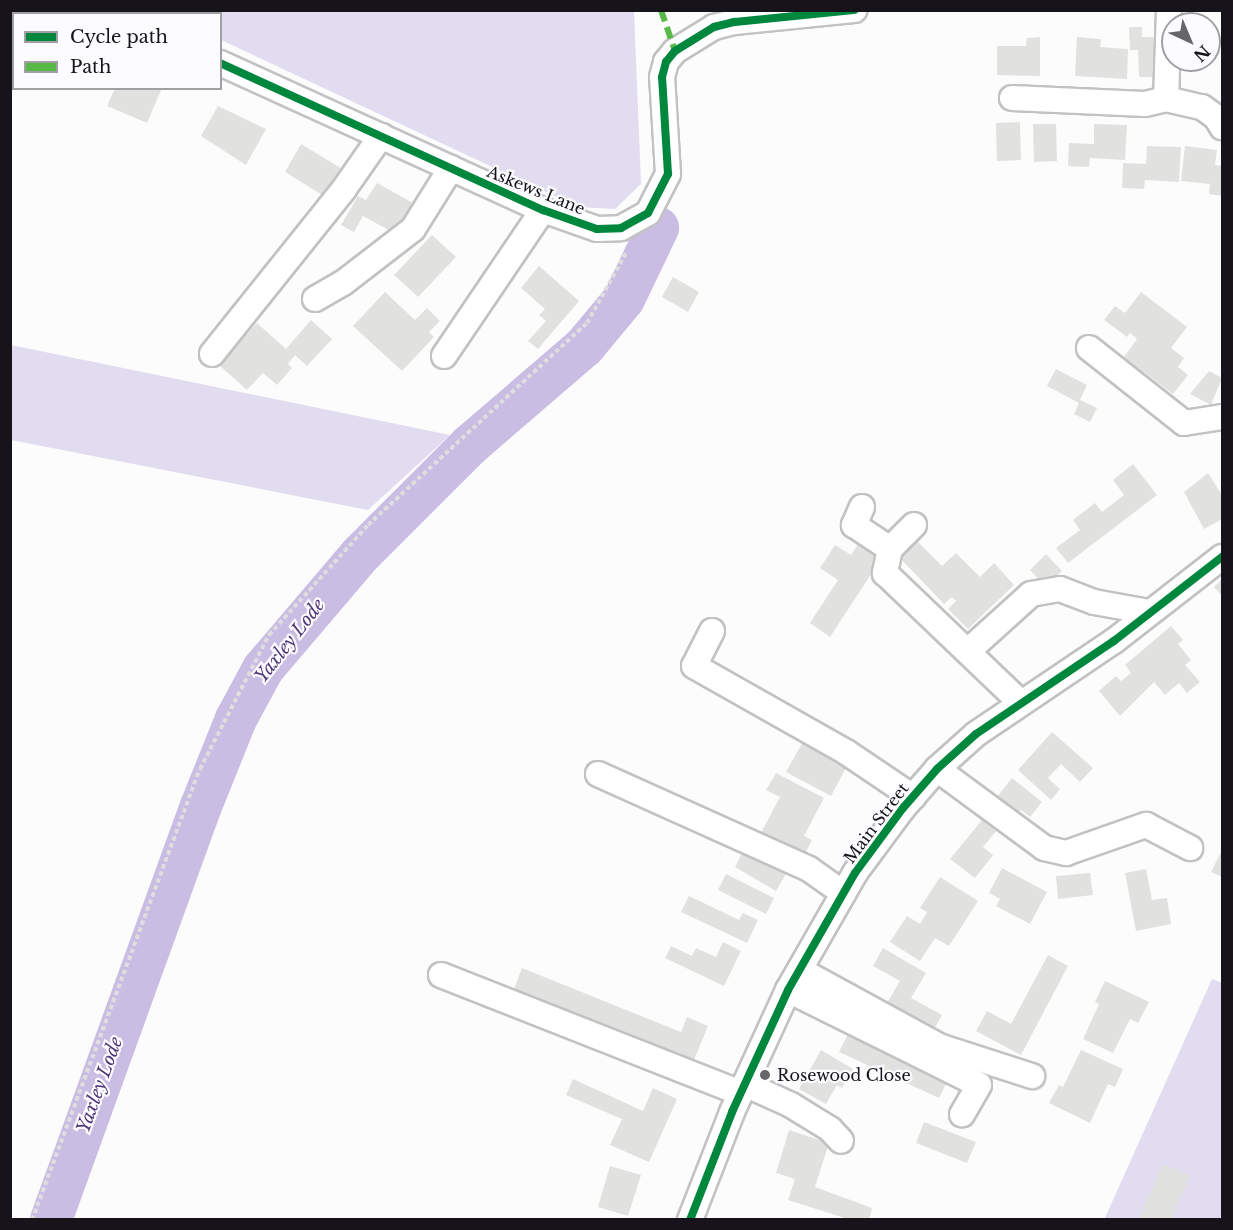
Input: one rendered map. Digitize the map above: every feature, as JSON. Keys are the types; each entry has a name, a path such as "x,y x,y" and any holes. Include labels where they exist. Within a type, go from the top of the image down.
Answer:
{"street":[{"path":"648,213 668,174 662,77 666,62 675,51 714,27 734,22 854,10"},
{"path":"1166,99 1169,10"},
{"name":"Askews Lane","path":"222,64 543,210 597,229 621,228 648,213"},
{"path":"1012,98 1145,104 1166,99 1202,107 1216,117 1222,128"},
{"path":"212,354 344,189 381,136"},
{"path":"315,299 343,283 413,229 451,168"},
{"path":"444,356 543,210"},
{"path":"1089,348 1184,423 1222,417"},
{"path":"862,507 854,525 890,549"},
{"path":"914,525 890,549 885,573 1021,703"},
{"name":"Main Street","path":"690,1220 743,1088 794,980 843,893 913,797 937,769 1021,703 1222,557"},
{"path":"968,651 1031,594 1060,589 1094,602 1149,612"},
{"path":"712,631 694,666 846,752 913,797"},
{"path":"937,769 1044,848 1066,854 1146,825 1190,848"},
{"path":"598,774 799,864 843,893"},
{"path":"441,975 791,1105 830,1129 842,1141"},
{"path":"794,980 930,1042 1032,1076"},
{"path":"794,980 979,1085 962,1114"}],"path":[{"path":"32,1220 200,769 268,635 368,525 587,324 648,213"}],"shaded area":[{"path":"157,11 634,11 641,184 615,209 578,207 222,40 222,12"},
{"path":"11,345 450,435 368,510 11,440"},
{"path":"1212,979 1222,983 1222,1219 1104,1220"}],"building":[{"path":"1129,27 1142,27 1142,37 1159,37 1161,72 1164,72 1165,77 1139,77 1138,50 1130,50"},
{"path":"1040,37 1040,76 997,75 997,46 1026,46 1027,38"},
{"path":"1077,37 1101,39 1100,47 1128,49 1127,79 1075,76"},
{"path":"114,90 161,90 147,123 107,106"},
{"path":"218,106 266,129 246,165 201,136"},
{"path":"1020,122 1021,160 997,161 996,123"},
{"path":"1033,124 1056,124 1057,161 1034,162"},
{"path":"1094,124 1127,125 1125,160 1090,158 1089,167 1068,166 1069,143 1094,144"},
{"path":"301,144 349,173 332,201 285,172"},
{"path":"1147,146 1181,147 1179,182 1145,180 1144,189 1122,188 1123,163 1146,164"},
{"path":"1185,146 1217,150 1215,165 1222,166 1222,196 1209,194 1210,184 1181,181"},
{"path":"377,183 413,203 396,234 363,216 354,232 341,225 358,196 366,200"},
{"path":"432,235 456,257 418,297 394,275"},
{"path":"539,266 579,301 538,349 528,341 546,321 539,315 545,309 521,288"},
{"path":"673,277 699,292 688,312 662,297"},
{"path":"385,292 415,320 427,308 440,321 429,332 434,337 402,371 353,326"},
{"path":"1141,292 1187,327 1171,348 1184,358 1178,367 1188,375 1173,394 1124,357 1137,339 1130,333 1127,337 1104,320 1115,306 1125,313"},
{"path":"311,320 332,339 307,366 295,355 288,364 292,368 277,385 263,373 247,390 219,365 257,323 286,349"},
{"path":"1056,369 1087,385 1080,400 1097,408 1090,422 1074,414 1079,403 1047,386"},
{"path":"1209,371 1222,378 1211,405 1190,394"},
{"path":"1133,464 1157,495 1068,563 1056,548 1080,530 1073,520 1095,503 1102,512 1124,495 1113,480"},
{"path":"1208,473 1222,495 1222,519 1204,529 1184,492"},
{"path":"916,540 942,566 956,553 980,577 994,563 1014,585 968,629 948,609 956,601 952,597 944,604 899,557"},
{"path":"858,544 881,559 830,637 810,623 838,580 820,568 835,545 851,555"},
{"path":"1046,554 1062,571 1045,586 1030,570"},
{"path":"1222,579 1222,596 1214,587"},
{"path":"1171,626 1183,640 1178,644 1191,660 1185,665 1200,682 1187,693 1179,683 1165,695 1154,682 1120,716 1099,691 1116,676 1121,681 1131,673 1125,665"},
{"path":"1052,732 1093,768 1080,782 1061,764 1048,778 1060,789 1051,800 1018,770"},
{"path":"804,740 848,764 831,796 786,772"},
{"path":"776,773 824,798 804,836 812,840 804,856 761,833 780,797 766,790"},
{"path":"1012,778 1042,802 1030,817 1021,810 1011,823 990,806"},
{"path":"982,820 996,831 983,847 993,855 975,878 950,859"},
{"path":"744,849 787,872 776,891 735,867"},
{"path":"1222,850 1222,877 1211,872"},
{"path":"1002,868 1047,892 1030,924 996,906 1000,899 989,893"},
{"path":"1146,869 1152,900 1167,898 1171,924 1136,931 1125,873"},
{"path":"1090,873 1093,895 1058,899 1056,876"},
{"path":"726,874 774,898 766,914 718,890"},
{"path":"940,877 978,901 949,946 935,938 920,961 890,942 907,916 920,924 927,912 920,908"},
{"path":"689,896 739,920 743,913 758,920 747,943 681,912"},
{"path":"723,942 741,951 724,986 665,958 671,946 692,956 696,948 716,957"},
{"path":"883,948 926,973 911,998 942,1015 931,1034 881,1013 900,981 873,966"},
{"path":"1048,955 1068,966 1021,1055 976,1031 987,1011 1011,1024"},
{"path":"522,968 681,1032 687,1017 708,1026 694,1060 514,989"},
{"path":"1105,981 1149,1002 1138,1023 1130,1019 1113,1053 1083,1039 1099,1004 1095,1002"},
{"path":"849,1032 949,1078 939,1098 839,1052"},
{"path":"821,1050 853,1069 842,1088 837,1085 826,1104 799,1089"},
{"path":"1081,1050 1123,1069 1115,1087 1108,1084 1090,1123 1049,1103 1059,1085 1063,1087"},
{"path":"573,1079 643,1111 653,1088 677,1099 649,1162 610,1145 622,1119 566,1095"},
{"path":"924,1122 976,1142 967,1163 916,1143"},
{"path":"789,1130 829,1143 815,1187 872,1208 869,1220 851,1220 788,1200 795,1179 776,1173"},
{"path":"1163,1164 1190,1176 1170,1220 1142,1220 1139,1218"},
{"path":"610,1166 641,1175 628,1216 598,1207"}],"waterway":[{"name":"Yaxley Lode","path":"51,1220 201,806 236,719 263,669 361,554 470,445 584,347 624,299 658,228"}],"marked path":[{"path":"661,10 675,51"}],"cycle path":[{"path":"222,64 543,210 597,229 621,228 648,213 668,174 662,77 666,62 675,51 714,27 734,22 854,10"},
{"path":"690,1220 732,1112 788,990 855,873 903,808 937,769 976,734 1114,641 1222,557"}],"place":[{"name":"Rosewood Close","path":"765,1075"}]}
